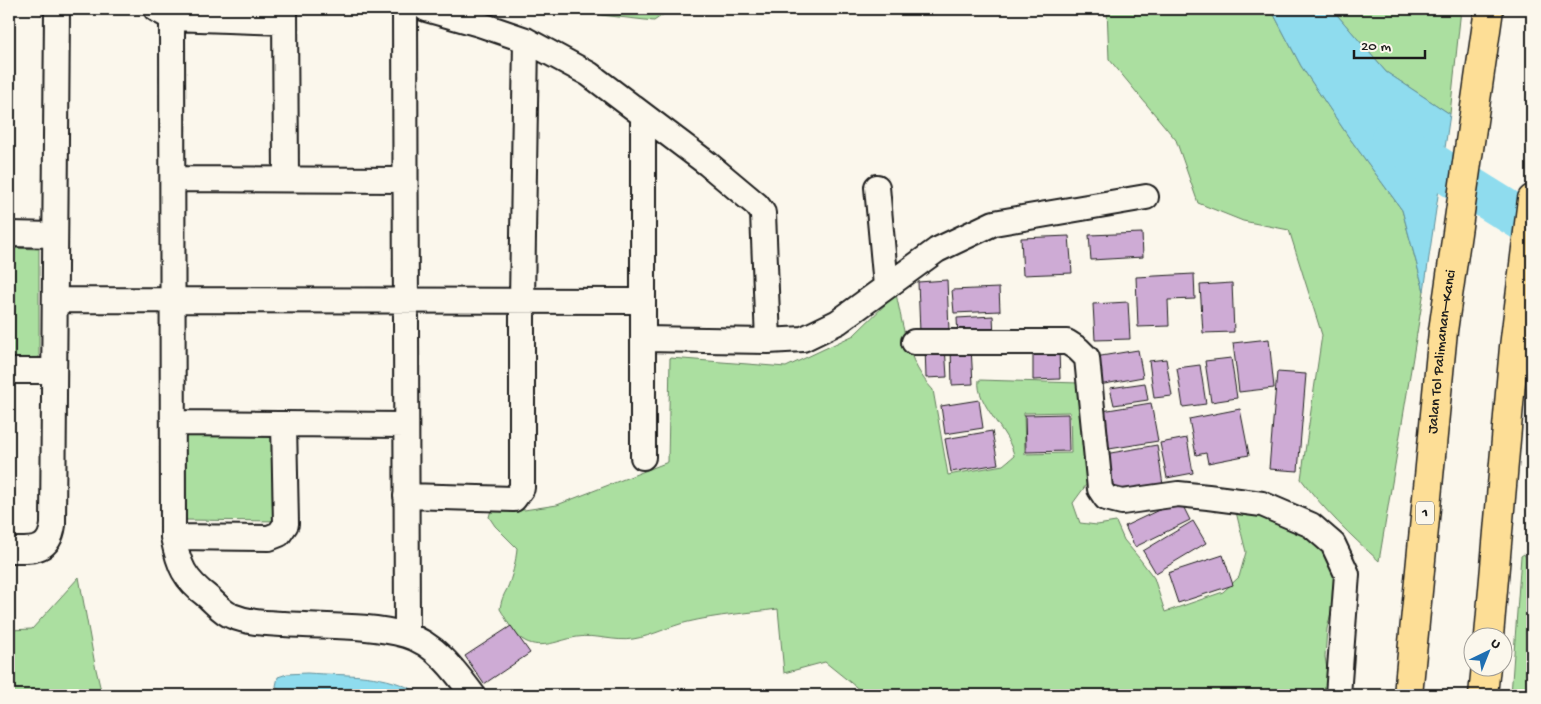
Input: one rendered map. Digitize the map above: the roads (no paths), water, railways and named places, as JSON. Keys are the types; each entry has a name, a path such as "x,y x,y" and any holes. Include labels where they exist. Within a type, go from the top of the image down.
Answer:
{"highway":[{"name":"Jalan Tol Palimanan–Kanci","path":"1408,695 1443,331 1489,9"},
{"path":"1489,626 1514,347 1532,199"},
{"path":"1483,695 1485,676"}],"street":[{"path":"9,550 38,548 46,544 51,537 53,525 57,9"},
{"path":"405,9 407,636"},
{"path":"431,9 526,40 589,74 743,192 757,205 762,213 768,341"},
{"path":"286,179 285,15 170,12 173,179 172,537 178,560 184,574 196,588 229,615 252,622 353,627 407,636 428,646 457,672 473,695"},
{"path":"406,496 514,499 522,488 522,301 526,40"},
{"path":"643,115 644,457"},
{"path":"173,179 405,180"},
{"path":"877,187 886,286"},
{"path":"643,340 768,341 803,339 838,322 937,250 994,223 1146,196"},
{"path":"9,234 55,235"},
{"path":"55,300 643,301"},
{"path":"914,342 1067,342 1087,358 1100,489 1106,498 1122,502 1178,494 1217,498 1262,504 1311,525 1333,544 1347,574 1338,695"},
{"path":"9,371 54,371"},
{"path":"173,423 406,425"},
{"path":"172,537 269,538 279,534 286,524 284,424"}],"water":[{"path":"1271,9 1332,9 1386,72 1450,114 1424,291 1402,210 1348,136 1301,66"},
{"path":"307,673 366,676 395,682 422,695 282,695 276,686 278,677 287,674"}],"waterway":[{"path":"1392,139 1532,226"}]}
